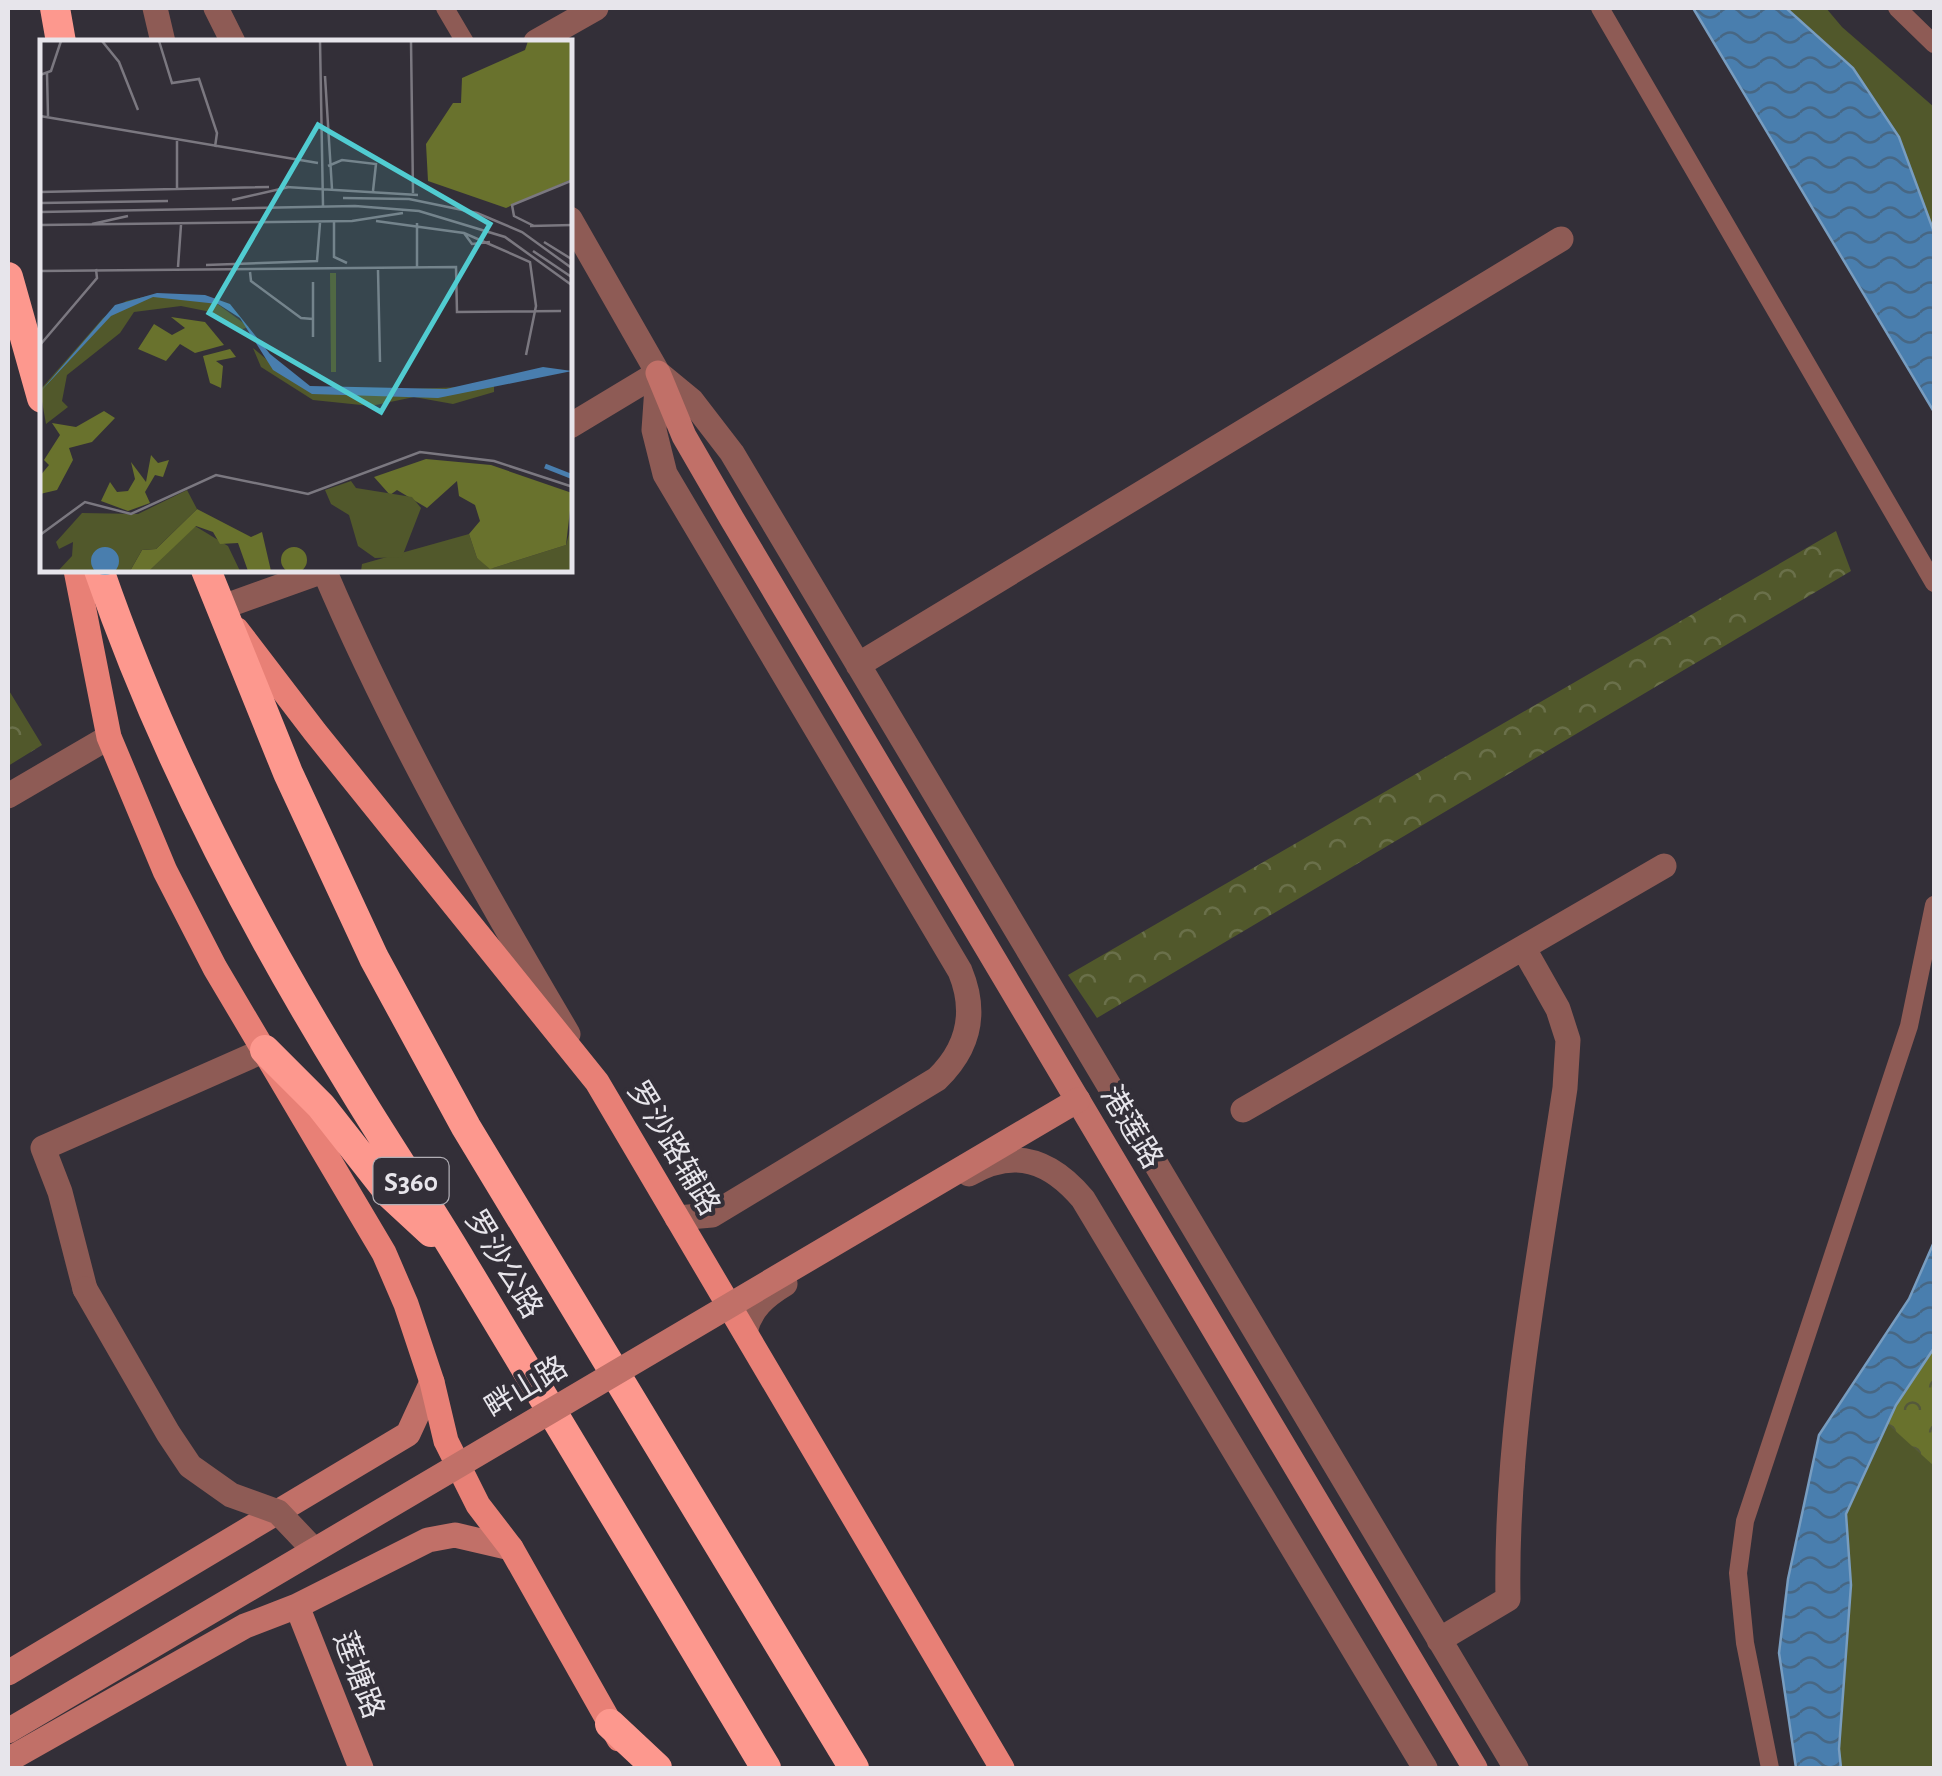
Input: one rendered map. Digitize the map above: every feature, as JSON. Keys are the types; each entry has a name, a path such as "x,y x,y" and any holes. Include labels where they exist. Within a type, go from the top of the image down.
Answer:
{"highway":[{"path":"55,8 61,40"},
{"path":"8,277 40,391"},
{"name":"罗沙公路","path":"101,572 160,721 226,860 349,1082 462,1260 766,1768"},
{"name":"罗沙公路","path":"207,572 288,773 392,992 466,1127 854,1768"},
{"path":"265,1050 321,1106 391,1195 462,1260"},
{"path":"610,1724 657,1768"}],"main road":[{"path":"76,572 109,736 165,871 215,968 384,1253 432,1382 446,1441 478,1505 511,1548 637,1768"},
{"name":"罗沙路辅路","path":"220,608 314,732 597,1082 1002,1768"}],"street":[{"path":"156,8 163,40"},
{"path":"216,8 232,40"},
{"path":"540,40 596,8"},
{"path":"572,223 658,373 692,400 713,424 1516,1768"},
{"path":"858,666 1561,239"},
{"path":"572,425 658,373"},
{"path":"658,373 654,430 666,474 960,971 970,1012 961,1050 937,1078 712,1215 677,1218"},
{"name":"港莲路","path":"658,373 684,436 732,518 1475,1768"},
{"path":"220,608 319,572"},
{"path":"326,572 376,688 439,808 597,1082"},
{"path":"8,796 109,736"},
{"path":"1243,1110 1664,866"},
{"path":"1439,1640 1508,1599 1506,1522 1513,1444 1568,1040 1558,1009 1524,949"},
{"path":"265,1050 43,1148 60,1192 85,1289 190,1466 231,1495 278,1512 314,1550"},
{"name":"畔山路","path":"8,1731 1078,1100"},
{"path":"745,1332 753,1310 775,1290 988,1164 1012,1159 1049,1168 1072,1186 1094,1214 1425,1768"},
{"path":"8,1673 408,1434 432,1382"},
{"path":"8,1760 245,1626 297,1606 428,1540 455,1535 511,1548"},
{"name":"莲塘路","path":"297,1606 361,1768"}],"lane":[{"path":"445,8 465,40"},
{"path":"1600,8 1934,583"},
{"path":"1898,8 1934,44"},
{"path":"1770,1768 1744,1643 1738,1574 1745,1521 1910,1026 1934,905"}],"green space":[{"path":"1719,8 1826,8 1842,27 1934,107 1934,364"},
{"path":"1836,531 1851,571 1097,1018 1068,975"},
{"path":"8,689 42,745 8,766"},
{"path":"1934,1315 1934,1466 1879,1416"},
{"path":"1872,1407 1934,1460 1934,1768 1827,1768 1819,1547"}],"water":[{"path":"1693,8 1786,8 1853,68 1899,137 1934,232 1934,412"},
{"path":"1934,1242 1934,1348 1896,1405 1846,1514 1851,1585 1839,1749 1841,1768 1796,1768 1779,1653 1788,1579 1819,1435 1909,1299"}]}
